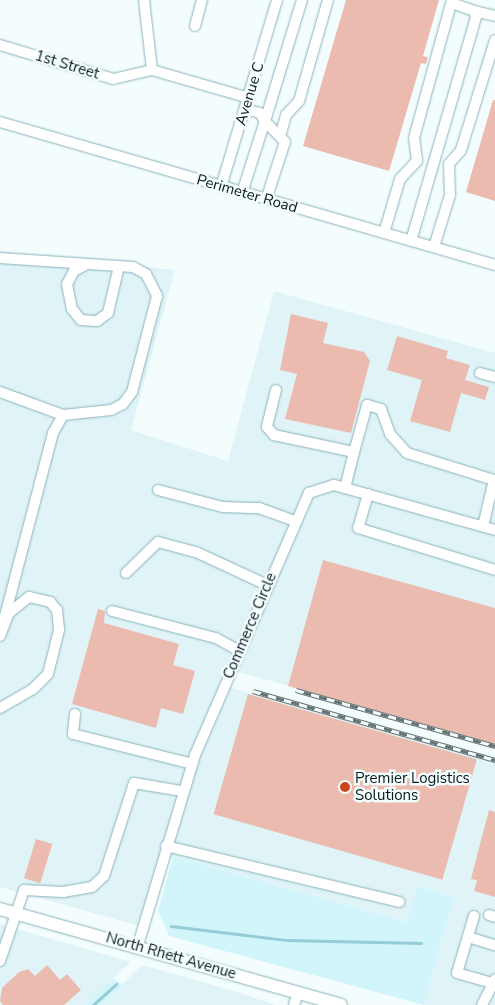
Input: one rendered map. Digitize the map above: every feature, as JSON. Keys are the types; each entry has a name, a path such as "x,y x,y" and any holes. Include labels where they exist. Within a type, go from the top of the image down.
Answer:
{"main road":[{"name":"North Rhett Avenue","path":"0,908 138,945 341,1005"}],"street":[{"path":"144,0 152,70 249,98"},
{"path":"194,26 202,0"},
{"name":"Avenue C","path":"221,187 277,0"},
{"path":"242,193 302,0"},
{"path":"281,133 286,115 298,102 328,0"},
{"path":"384,233 400,179 418,154 414,138 452,1 474,11 495,16"},
{"path":"411,241 474,11"},
{"path":"434,247 450,195 449,164 461,150 495,40"},
{"name":"1st Street","path":"0,45 113,80 152,70"},
{"path":"245,109 260,113 265,121 281,133 285,142 266,200"},
{"name":"Perimeter Road","path":"0,122 266,200 495,264"},
{"path":"418,154 449,164"},
{"path":"0,258 119,266 146,274 157,296 132,392 111,410 63,415 0,392"},
{"path":"88,264 74,271 67,284 72,309 81,320 97,321 108,313 119,266"},
{"path":"480,373 495,377"},
{"path":"276,390 267,427 274,435 354,452"},
{"path":"345,488 367,405 381,409 390,434 407,454 495,478 483,526"},
{"path":"1,632 53,433 63,415"},
{"name":"Commerce Circle","path":"138,945 182,790 267,584 294,521 309,493 334,485 495,530"},
{"path":"158,490 223,507 259,508 294,521"},
{"path":"368,494 358,528 495,570"},
{"path":"126,573 158,542 196,552 267,584"},
{"path":"0,708 43,681 60,618 50,602 29,597 14,608 1,632"},
{"path":"112,610 216,638 239,651"},
{"path":"75,714 73,734 192,764"},
{"path":"0,961 27,888 63,892 92,887 104,876 134,783 182,790"},
{"path":"166,846 399,902"},
{"path":"474,916 457,973 493,981 482,1005"},
{"path":"468,937 495,945"},
{"path":"294,1005 298,993"}],"shaded area":[{"path":"0,252 175,270 131,430 228,461 274,291 495,353 495,743 231,670 225,686 495,763 495,1005 424,1005 454,897 419,886 408,922 164,855 143,927 0,887"},
{"path":"173,857 407,922 418,886 454,897 424,1005 169,936 158,911"},
{"path":"0,924 131,962 84,1005 0,1005"},
{"path":"142,965 237,992 276,1005 101,1005"},
{"path":"113,978 123,985 101,1005 84,1005"}],"building":[{"path":"346,0 439,0 423,56 428,57 426,64 421,63 389,171 303,146"},
{"path":"493,100 495,100 495,201 466,192"},
{"path":"291,314 328,323 323,343 364,352 370,361 351,433 285,419 297,374 280,370"},
{"path":"397,336 448,351 446,358 470,365 465,380 489,387 485,400 461,393 450,432 410,421 422,380 387,370"},
{"path":"323,560 495,608 495,744 288,686"},
{"path":"98,609 105,611 104,623 179,644 173,665 195,671 183,714 161,708 156,728 72,704"},
{"name":"Premier Logistics Solutions","path":"248,694 477,760 442,880 214,814"},
{"path":"489,810 495,812 495,897 474,891 477,880 471,879"},
{"path":"36,839 52,844 40,883 24,878"},
{"path":"47,965 60,980 67,974 81,990 64,1005 3,1005 0,1001 2,988 19,972 28,969 35,976"}],"waterway":[{"path":"171,926 287,940 421,943"},
{"path":"93,1005 116,984"}],"railway":[{"path":"296,690 495,746"},
{"path":"253,691 495,760"}],"place":[{"name":"Premier Logistics Solutions","path":"345,787"}]}
